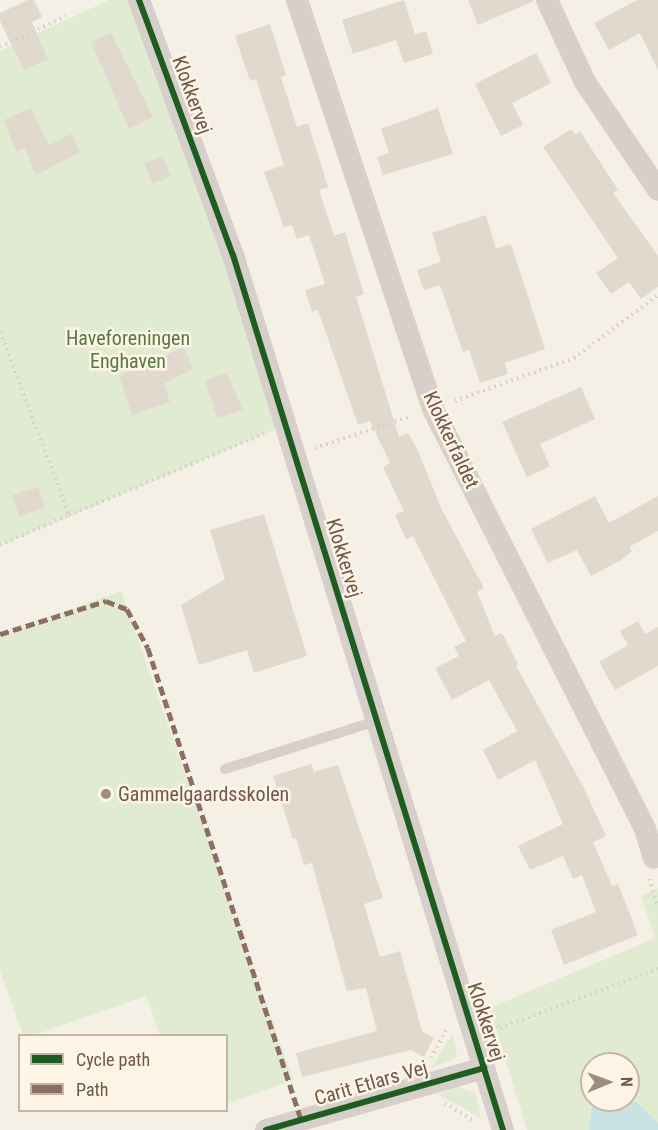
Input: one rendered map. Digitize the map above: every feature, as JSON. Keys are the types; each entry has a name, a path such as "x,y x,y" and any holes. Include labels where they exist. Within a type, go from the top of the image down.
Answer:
{"street":[{"name":"Klokkervej","path":"139,0 233,255 503,1130"},
{"name":"Klokkerfaldet","path":"297,0 433,409 652,826 654,858"},
{"path":"547,0 585,82 658,190"},
{"name":"Carit Etlars Vej","path":"266,1130 484,1068"}],"lane":[{"path":"225,769 376,721"}],"path":[{"path":"0,47 66,16"},
{"path":"295,454 433,409 574,358 658,295"},
{"path":"0,332 69,515"},
{"path":"0,545 262,435"},
{"path":"467,1018 485,1012 500,1028 658,969"}],"green space":[{"name":"Haveforeningen Enghaven","path":"109,0 137,0 284,426 0,546 0,51"},
{"name":"Gammelgaardsskolen","path":"121,591 293,1080 228,1104 228,1034 160,1034 146,996 37,1034 23,1034 0,971 0,634"},
{"path":"658,888 658,1130 527,1130 490,1008 655,938 641,896"},
{"path":"452,1034 457,1051 455,1058 430,1069"},
{"path":"458,1087 475,1093 481,1118 437,1094"}],"water":[{"path":"640,1105 658,1123 658,1130 589,1130 591,1112 640,1112"}],"building":[{"path":"28,0 34,0 42,17 32,22 48,59 24,70 0,21 0,13"},
{"path":"404,0 415,35 426,31 433,54 404,63 396,40 353,54 342,20"},
{"path":"468,0 534,0 534,1 478,25"},
{"path":"637,0 658,0 658,70 640,33 609,50 594,23"},
{"path":"270,24 286,75 281,77 297,127 308,123 328,187 319,190 334,236 345,232 364,294 356,297 399,437 408,433 418,451 442,510 484,588 477,592 495,636 502,633 518,664 516,666 584,788 606,836 593,842 612,886 618,884 638,935 564,965 551,930 596,912 582,875 573,879 563,856 530,870 518,846 563,824 535,760 498,780 483,750 517,731 489,680 452,700 435,668 459,656 454,647 466,641 413,536 406,539 395,515 404,511 383,467 390,463 370,421 358,425 318,310 312,312 305,290 325,284 309,235 297,239 292,225 284,227 264,172 284,165 256,79 250,81 235,36"},
{"path":"111,33 153,117 129,129 91,42"},
{"path":"536,53 551,83 512,103 523,125 501,136 475,84"},
{"path":"31,108 49,145 72,134 80,152 36,175 25,148 16,152 4,120"},
{"path":"438,108 453,154 383,175 377,157 389,153 381,129"},
{"path":"571,129 575,134 580,131 618,190 613,193 658,256 658,287 641,299 629,282 611,294 596,273 618,258 543,147"},
{"path":"163,156 171,177 152,184 144,163"},
{"path":"486,215 496,249 510,244 512,247 545,349 505,363 508,374 480,383 469,350 463,352 440,285 424,290 417,270 441,262 432,233"},
{"path":"184,347 193,369 164,383 170,402 132,415 119,376"},
{"path":"227,373 243,410 217,418 205,380"},
{"path":"581,387 595,419 540,444 550,466 527,477 502,422"},
{"path":"38,487 45,508 19,516 12,495"},
{"path":"595,496 609,523 658,496 658,531 629,547 632,551 621,560 591,576 577,550 548,563 531,529"},
{"path":"264,514 307,656 254,673 247,650 199,665 181,605 225,579 210,530"},
{"path":"638,621 645,634 658,627 658,666 615,690 599,662 628,645 620,631"},
{"path":"311,764 314,772 338,765 383,898 364,904 380,957 400,951 422,1031 434,1038 424,1057 411,1050 302,1077 296,1053 377,1031 366,988 347,991 312,863 304,865 296,838 293,839 273,776"}],"marked path":[{"path":"0,634 106,601 127,609 148,648 301,1120"}],"cycle path":[{"path":"139,0 233,255 503,1130"},
{"path":"266,1130 484,1068"}],"place":[{"name":"Gammelgaardsskolen","path":"106,794"}]}
